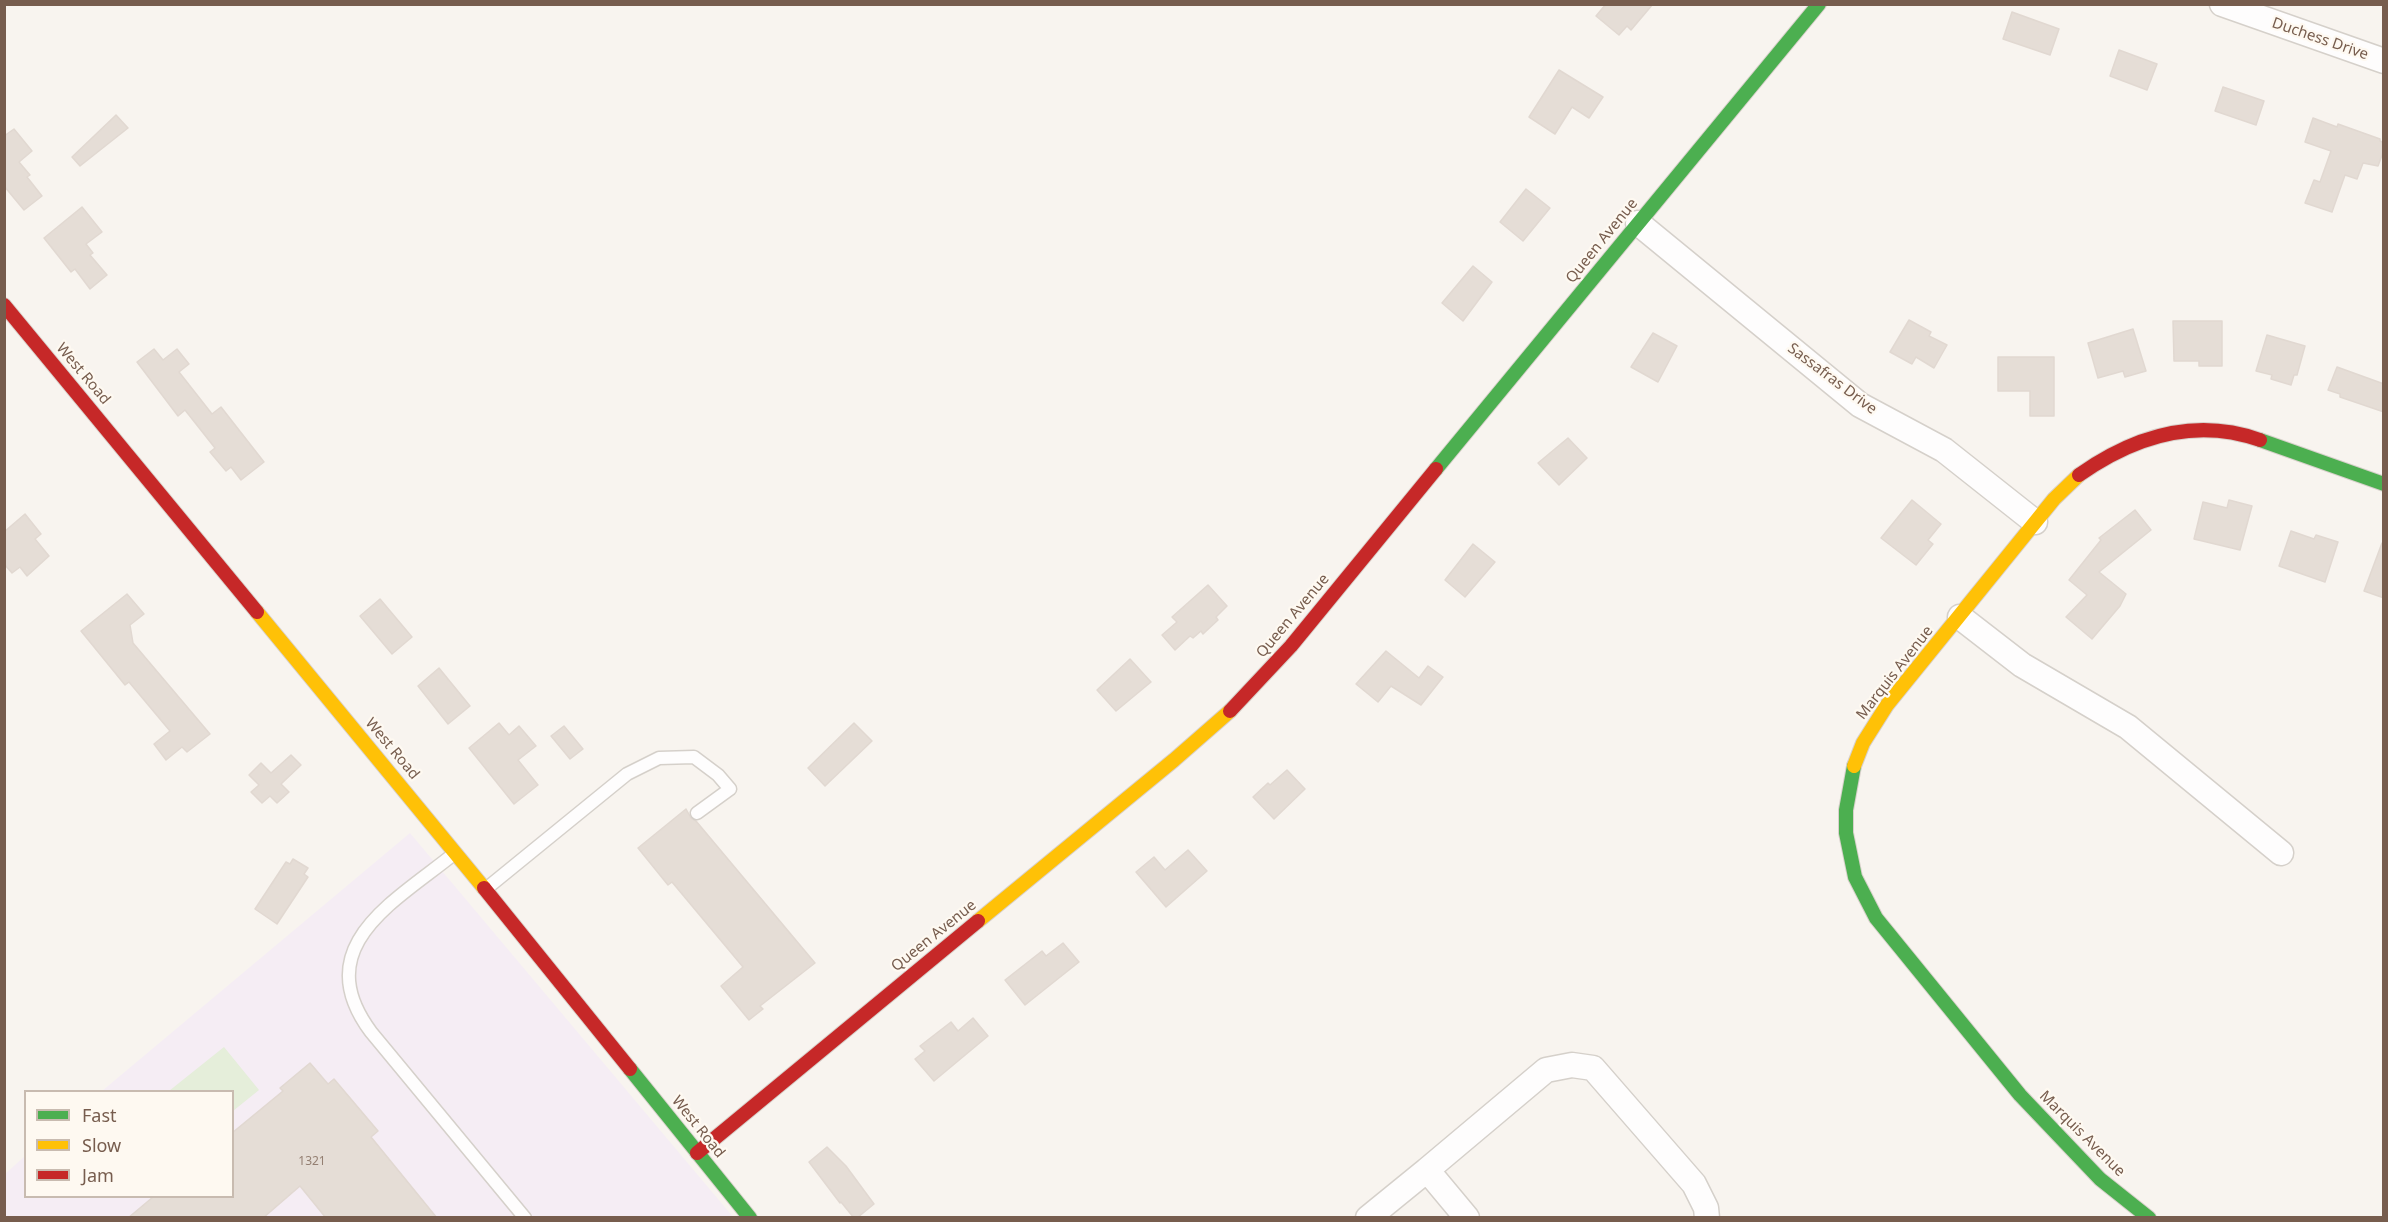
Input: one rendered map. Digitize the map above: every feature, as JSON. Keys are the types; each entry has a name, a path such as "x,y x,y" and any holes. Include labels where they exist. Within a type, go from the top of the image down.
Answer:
{"street":[{"name":"Queen Avenue","path":"697,1153 1174,760 1244,698 1292,646 1819,4"},
{"name":"Duchess Drive","path":"2222,4 2384,61"},
{"name":"Sassafras Drive","path":"1638,223 1860,405 1944,450 2035,522"},
{"name":"West Road","path":"4,305 486,889 750,1218"},
{"name":"Marquis Avenue","path":"2149,1218 2100,1179 2020,1095 1890,937 1864,898 1855,878 1846,832 1849,787 1858,754 1874,723 1887,705 2054,499 2079,475 2104,458 2140,441 2175,432 2207,430 2246,435 2384,484"},
{"path":"1960,617 2022,665 2128,727 2281,853"},
{"path":"1368,1218 1546,1070 1572,1065 1593,1068 1694,1184 1706,1208 1707,1218"},
{"path":"1427,1170 1467,1218"}],"lane":[{"path":"486,889 627,774 659,758 694,757 730,789 697,813"},
{"path":"456,853 379,915 361,933 350,960 351,990 354,1003 366,1024 525,1218"}],"shaded area":[{"path":"410,833 734,1218 5,1218 5,1174 24,1157 24,1198 234,1198 234,1090 103,1090"}],"green space":[{"path":"224,1047 259,1090 234,1110 234,1090 170,1090"}],"building":[{"path":"1606,4 1653,4 1631,30 1627,26 1619,35 1596,16"},
{"path":"2012,12 2059,29 2050,55 2003,39"},
{"path":"2119,50 2157,64 2147,90 2110,76"},
{"path":"1559,70 1603,97 1589,118 1572,107 1555,134 1529,117"},
{"path":"2223,87 2264,101 2256,125 2215,111"},
{"path":"116,115 128,128 80,166 72,157"},
{"path":"2313,118 2337,127 2338,124 2380,139 2384,143 2378,166 2363,163 2357,179 2345,175 2332,212 2305,203 2314,180 2320,182 2331,151 2305,142"},
{"path":"14,129 32,151 19,162 30,175 27,177 42,196 24,210 4,186 4,136"},
{"path":"1526,189 1550,208 1523,241 1500,222"},
{"path":"82,207 102,232 86,244 93,253 90,255 107,275 90,289 75,269 71,272 44,238"},
{"path":"1473,266 1492,282 1463,321 1442,303"},
{"path":"1909,320 1931,332 1929,336 1947,345 1934,368 1916,357 1912,364 1890,352"},
{"path":"2173,321 2222,321 2222,366 2199,366 2199,361 2174,361"},
{"path":"2133,329 2146,371 2125,377 2123,371 2098,378 2088,343"},
{"path":"1653,333 1677,346 1658,382 1631,367"},
{"path":"2267,335 2305,346 2297,375 2294,375 2291,385 2271,379 2272,375 2256,371"},
{"path":"154,349 163,360 177,349 189,364 179,372 212,414 221,407 264,462 241,480 231,467 226,471 210,452 215,448 185,410 178,416 137,362"},
{"path":"1998,357 2054,357 2054,416 2030,416 2030,391 1998,391"},
{"path":"2337,367 2384,384 2384,412 2340,397 2340,394 2328,390"},
{"path":"1568,438 1587,458 1559,485 1538,463"},
{"path":"1912,500 1941,524 1928,540 1933,544 1916,565 1881,538"},
{"path":"2229,500 2252,506 2240,550 2194,539 2203,502 2227,508"},
{"path":"2135,510 2151,530 2099,572 2126,594 2120,606 2092,639 2066,617 2087,595 2069,580 2101,540 2099,538"},
{"path":"25,514 41,534 35,539 49,556 27,576 20,567 12,573 4,564 4,532"},
{"path":"2291,531 2314,539 2316,535 2338,542 2325,582 2279,566"},
{"path":"2382,543 2384,543 2384,598 2364,591"},
{"path":"1473,544 1495,562 1465,597 1445,580"},
{"path":"1208,585 1227,606 1216,617 1218,620 1203,634 1201,631 1193,638 1190,636 1175,650 1162,635 1177,622 1172,617"},
{"path":"127,594 144,614 130,625 133,643 210,734 187,752 182,747 166,760 154,744 170,731 129,682 125,685 81,631"},
{"path":"380,599 412,637 392,654 360,616"},
{"path":"1386,651 1419,678 1428,666 1443,677 1421,705 1391,686 1378,702 1356,684"},
{"path":"1130,659 1151,682 1116,711 1097,690"},
{"path":"439,668 470,706 448,724 418,686"},
{"path":"499,723 509,735 519,726 536,746 518,760 538,785 514,804 469,748"},
{"path":"854,723 872,741 825,786 808,768"},
{"path":"564,726 583,749 570,759 551,736"},
{"path":"291,755 301,765 281,784 289,792 277,803 270,796 262,803 251,792 259,785 249,775 261,763 271,773"},
{"path":"1287,770 1305,789 1274,819 1253,797"},
{"path":"686,809 691,818 696,821 815,963 760,1006 763,1009 749,1020 721,986 743,967 672,882 668,885 638,848"},
{"path":"1188,850 1207,871 1166,907 1136,872 1154,857 1165,870"},
{"path":"293,859 308,868 304,874 308,877 277,924 255,909 286,862 290,864"},
{"path":"1063,943 1079,962 1025,1005 1005,980 1042,951 1046,956"},
{"path":"973,1018 988,1036 934,1081 915,1059 925,1051 920,1046 951,1022 958,1031"},
{"path":"310,1063 328,1084 334,1079 378,1131 371,1137 437,1218 326,1218 300,1186 263,1218 128,1218 152,1198 234,1198 234,1131 283,1091 280,1088"},
{"path":"827,1147 846,1166 874,1204 857,1218 854,1218 840,1203 809,1162"}],"traffic: fast":[{"path":"1436,469 1819,4"},
{"path":"2260,440 2384,484"},
{"path":"1854,766 1846,810 1846,833 1855,877 1876,918 2020,1095 2100,1179 2149,1218"},
{"path":"630,1069 750,1218"}],"traffic: slow":[{"path":"1854,766 1863,743 1887,705 2054,499 2079,475"},
{"path":"257,612 484,888"},
{"path":"978,921 1230,711"}],"traffic: jam":[{"path":"4,305 257,612"},
{"path":"2079,475 2121,450 2165,435 2212,430 2236,433 2260,440"},
{"path":"1230,711 1291,646 1436,469"},
{"path":"484,888 630,1069"},
{"path":"697,1153 978,921"}]}
